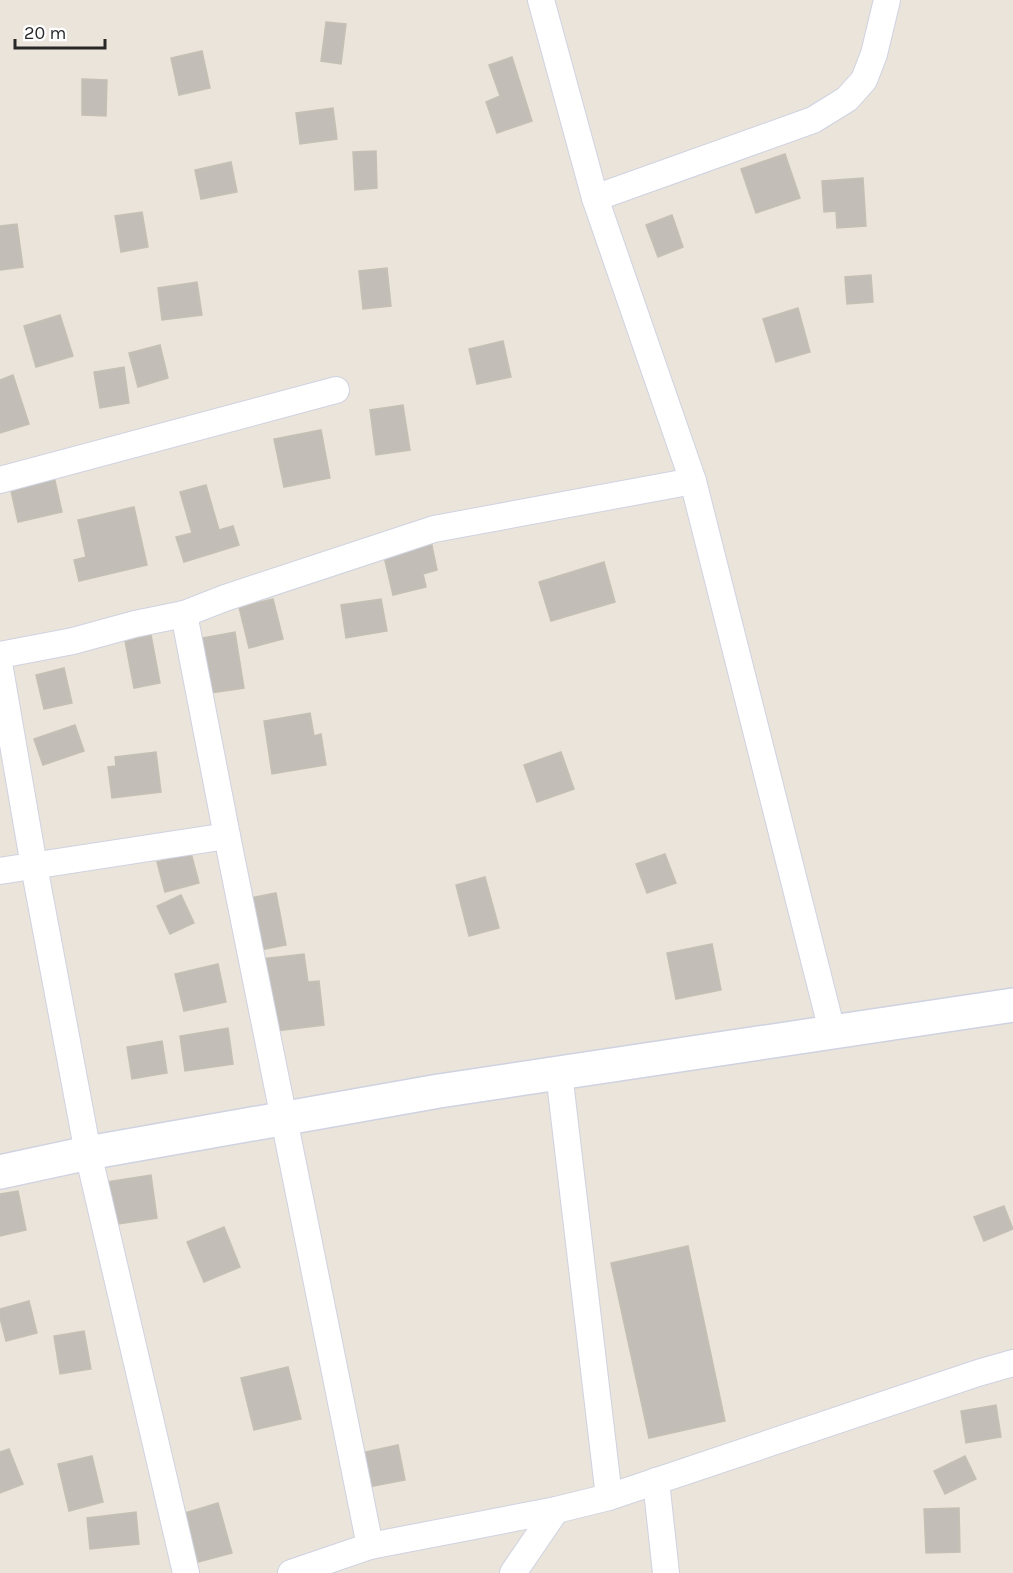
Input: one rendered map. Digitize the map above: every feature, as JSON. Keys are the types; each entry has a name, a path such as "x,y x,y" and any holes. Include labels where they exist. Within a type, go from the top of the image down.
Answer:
{"street":[{"path":"541,0 595,198 693,481 832,1031"},
{"path":"595,198 813,120 847,99 864,80 874,54 887,0"},
{"path":"0,480 336,390"},
{"path":"0,655 73,641 135,624 184,614 225,598 434,529 693,481"},
{"path":"184,614 370,1546"},
{"path":"0,669 88,1153 186,1573"},
{"path":"0,872 227,836"},
{"path":"0,1172 88,1153 439,1091 1013,1005"},
{"path":"559,1073 609,1497"},
{"path":"291,1573 370,1546 556,1510 609,1497 1013,1363"},
{"path":"656,1481 666,1573"},
{"path":"513,1573 556,1510"}],"building":[{"path":"326,22 346,24 341,64 321,61"},
{"path":"202,51 210,88 179,95 171,58"},
{"path":"512,57 532,121 497,133 486,102 500,96 489,65"},
{"path":"82,79 107,80 106,116 82,115"},
{"path":"333,108 337,139 300,144 296,113"},
{"path":"376,151 377,188 355,190 353,152"},
{"path":"785,154 800,198 756,213 741,169"},
{"path":"231,162 237,192 201,199 195,170"},
{"path":"863,178 866,226 837,228 836,211 824,212 822,181"},
{"path":"142,212 148,247 121,252 115,216"},
{"path":"672,215 683,247 658,257 646,225"},
{"path":"17,224 23,267 0,270 0,226"},
{"path":"387,268 391,306 363,309 359,271"},
{"path":"871,275 873,302 847,304 845,277"},
{"path":"197,282 202,315 162,320 158,288"},
{"path":"798,308 810,352 776,362 763,319"},
{"path":"60,315 73,356 36,367 24,326"},
{"path":"503,341 511,377 477,384 469,349"},
{"path":"160,345 168,378 138,387 129,353"},
{"path":"124,367 129,403 100,408 94,372"},
{"path":"13,375 29,424 0,433 0,380"},
{"path":"403,405 410,450 376,455 370,410"},
{"path":"321,430 330,478 284,487 274,439"},
{"path":"53,472 62,512 18,522 9,482"},
{"path":"206,485 219,530 233,526 239,545 184,562 176,537 192,533 180,492"},
{"path":"134,507 147,565 79,581 74,560 86,557 78,520"},
{"path":"431,541 437,570 423,574 426,587 393,595 383,552"},
{"path":"604,562 615,602 551,621 539,582"},
{"path":"273,599 283,639 249,648 239,607"},
{"path":"381,599 387,631 346,638 341,605"},
{"path":"235,632 244,688 211,693 202,638"},
{"path":"151,635 160,683 134,688 125,641"},
{"path":"64,668 72,703 44,709 36,675"},
{"path":"310,713 314,736 321,734 326,765 272,774 264,721"},
{"path":"75,725 84,751 43,765 34,739"},
{"path":"156,752 161,792 112,798 108,767 116,766 115,757"},
{"path":"561,752 574,789 537,802 524,765"},
{"path":"191,853 199,883 165,892 157,862"},
{"path":"665,854 676,883 647,893 636,864"},
{"path":"485,877 499,928 469,936 456,885"},
{"path":"276,893 286,945 255,951 245,899"},
{"path":"181,895 194,923 170,934 157,906"},
{"path":"712,944 721,990 676,999 667,953"},
{"path":"304,954 308,982 319,981 324,1025 268,1032 261,959"},
{"path":"218,964 226,1002 184,1011 175,974"},
{"path":"228,1028 233,1064 185,1071 180,1036"},
{"path":"162,1041 167,1073 132,1079 127,1047"},
{"path":"151,1175 157,1218 112,1225 107,1182"},
{"path":"18,1191 26,1230 0,1236 0,1194"},
{"path":"1004,1206 1013,1229 984,1241 974,1217"},
{"path":"224,1227 240,1267 204,1282 187,1242"},
{"path":"688,1246 725,1421 649,1438 611,1263"},
{"path":"29,1301 37,1333 6,1341 0,1309"},
{"path":"84,1331 91,1369 60,1374 54,1336"},
{"path":"288,1367 301,1419 254,1430 241,1378"},
{"path":"996,1405 1001,1437 966,1443 961,1411"},
{"path":"398,1445 405,1480 369,1487 361,1453"},
{"path":"9,1449 23,1484 0,1493 0,1452"},
{"path":"92,1456 103,1502 69,1511 58,1464"},
{"path":"965,1456 976,1479 945,1494 934,1471"},
{"path":"218,1503 232,1553 198,1562 185,1513"},
{"path":"959,1508 960,1552 926,1553 924,1509"},
{"path":"136,1512 139,1544 90,1549 87,1518"}]}
